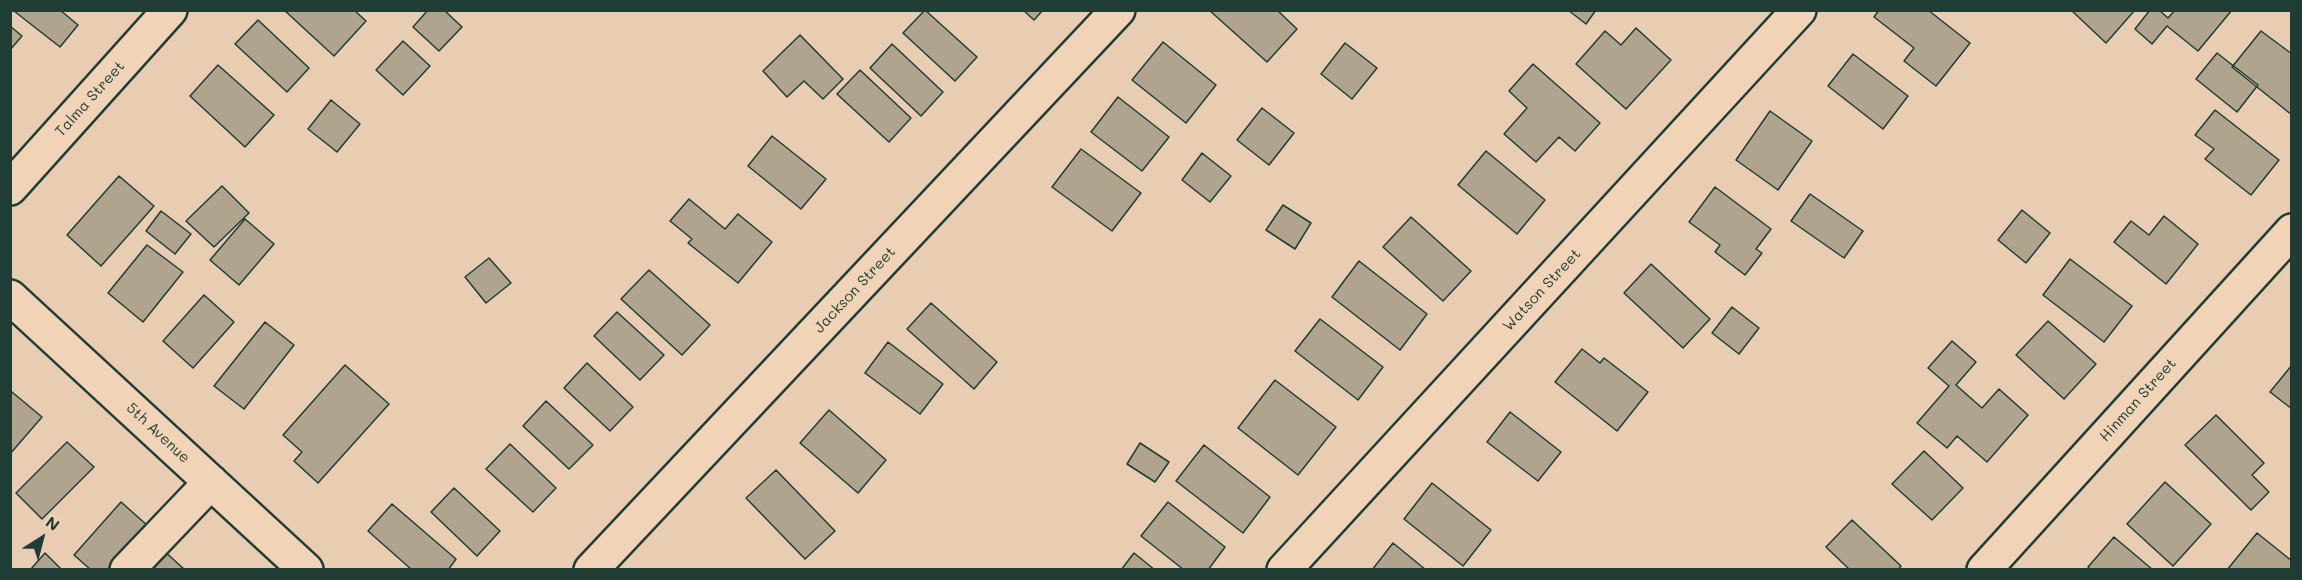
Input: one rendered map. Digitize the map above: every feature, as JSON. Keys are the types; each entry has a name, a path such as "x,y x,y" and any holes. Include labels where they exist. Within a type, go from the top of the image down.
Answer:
{"street":[{"name":"Talma Street","path":"10,189 170,10"},
{"name":"Jackson Street","path":"591,570 1119,10"},
{"name":"Watson Street","path":"1284,570 1799,10"},
{"name":"Hinman Street","path":"1984,570 2292,231"},
{"name":"5th Avenue","path":"10,297 306,570"},
{"path":"127,570 211,482"}],"building":[{"path":"60,10 78,25 60,47 14,11"},
{"path":"284,10 354,10 366,21 334,56"},
{"path":"428,10 444,10 462,27 439,51 413,27"},
{"path":"925,10 977,57 955,81 903,33"},
{"path":"1023,10 1043,10 1034,20"},
{"path":"1209,10 1277,10 1297,29 1267,62"},
{"path":"1568,10 1596,10 1586,24"},
{"path":"1879,10 1928,10 1970,43 1936,86 1904,61 1914,48 1874,17"},
{"path":"2071,10 2135,10 2106,43"},
{"path":"2150,10 2159,10 2168,18 2175,10 2232,10 2198,51 2167,26 2152,44 2135,29"},
{"path":"258,20 309,68 287,92 235,44"},
{"path":"10,26 22,36 10,50"},
{"path":"1636,28 1671,60 1626,109 1576,64 1605,31 1621,45"},
{"path":"2261,31 2292,54 2292,115 2232,67"},
{"path":"800,35 843,79 823,99 804,81 787,97 763,71"},
{"path":"403,41 430,66 403,95 376,70"},
{"path":"1163,42 1216,85 1186,123 1132,80"},
{"path":"1345,43 1377,68 1352,99 1321,74"},
{"path":"892,44 943,92 921,116 870,68"},
{"path":"2217,53 2258,85 2237,112 2196,79"},
{"path":"1853,54 1908,96 1883,129 1828,86"},
{"path":"1533,64 1600,123 1575,151 1559,137 1536,162 1504,134 1527,108 1509,91"},
{"path":"218,65 274,115 245,147 190,96"},
{"path":"860,70 911,118 889,142 837,94"},
{"path":"1118,97 1169,137 1142,171 1091,132"},
{"path":"331,100 360,124 337,152 308,129"},
{"path":"1262,108 1294,133 1269,165 1237,140"},
{"path":"2215,110 2279,160 2251,195 2205,159 2214,149 2195,135"},
{"path":"1770,111 1812,141 1778,190 1736,160"},
{"path":"772,136 826,179 801,209 748,166"},
{"path":"1081,149 1141,193 1112,231 1052,187"},
{"path":"1486,151 1545,200 1517,234 1458,185"},
{"path":"1202,153 1231,176 1210,202 1182,180"},
{"path":"119,176 154,206 101,266 67,235"},
{"path":"222,186 249,213 214,247 186,221"},
{"path":"1715,187 1771,229 1756,249 1762,253 1745,275 1715,252 1720,245 1689,222"},
{"path":"1810,194 1863,231 1844,258 1791,221"},
{"path":"689,199 725,229 738,214 772,242 738,283 688,243 692,239 670,221"},
{"path":"1283,205 1311,223 1295,249 1266,230"},
{"path":"2022,210 2050,233 2026,263 1998,240"},
{"path":"161,211 191,234 175,254 146,231"},
{"path":"2164,216 2198,244 2166,284 2114,242 2131,221 2149,235"},
{"path":"1411,217 1471,271 1443,301 1383,247"},
{"path":"245,219 274,244 239,285 210,260"},
{"path":"147,245 183,272 143,322 108,293"},
{"path":"489,258 511,283 486,303 465,277"},
{"path":"2070,259 2132,306 2104,342 2043,295"},
{"path":"1359,261 1427,314 1400,350 1332,297"},
{"path":"1651,264 1710,319 1683,348 1624,293"},
{"path":"649,270 710,325 682,355 621,299"},
{"path":"204,295 234,322 193,368 163,341"},
{"path":"931,303 997,362 974,389 907,329"},
{"path":"1732,307 1759,328 1739,354 1712,333"},
{"path":"617,312 664,355 640,380 594,336"},
{"path":"1320,319 1383,367 1358,400 1295,351"},
{"path":"2048,321 2096,364 2064,399 2016,355"},
{"path":"265,322 294,345 244,409 214,386"},
{"path":"1952,341 1976,362 1956,385 1982,408 1999,389 2028,415 1987,462 1957,436 1947,448 1917,423 1949,386 1928,368"},
{"path":"888,342 943,384 920,414 865,373"},
{"path":"1582,349 1600,363 1604,358 1648,392 1617,431 1555,382"},
{"path":"587,363 633,407 610,431 564,388"},
{"path":"345,365 389,404 318,483 294,461 302,452 283,435"},
{"path":"2292,365 2292,409 2270,392"},
{"path":"1275,380 1336,427 1298,475 1238,428"},
{"path":"12,392 42,417 10,454 10,394"},
{"path":"546,401 593,445 569,469 523,426"},
{"path":"829,410 886,460 858,493 800,443"},
{"path":"1510,412 1561,452 1538,481 1487,442"},
{"path":"2216,415 2264,463 2252,475 2269,492 2251,510 2185,445"},
{"path":"67,442 94,467 42,519 16,493"},
{"path":"1140,443 1169,462 1155,482 1127,464"},
{"path":"510,444 556,488 533,512 486,469"},
{"path":"1204,445 1270,497 1243,533 1176,481"},
{"path":"1924,451 1963,488 1932,520 1892,484"},
{"path":"776,470 835,531 805,559 746,498"},
{"path":"2165,482 2211,524 2173,566 2127,524"},
{"path":"1432,483 1491,530 1463,566 1404,519"},
{"path":"454,488 500,531 477,556 431,512"},
{"path":"121,502 148,526 111,570 91,570 74,555"},
{"path":"1168,502 1225,547 1208,570 1184,570 1141,536"},
{"path":"392,504 456,559 448,570 412,570 368,531"},
{"path":"1852,520 1901,566 1898,570 1850,570 1826,547"},
{"path":"2257,533 2292,561 2292,570 2227,570"},
{"path":"2114,537 2153,570 2091,570 2088,567"},
{"path":"1393,543 1426,570 1372,570"},
{"path":"162,549 185,570 143,570"},
{"path":"45,553 62,570 30,570"},
{"path":"1134,553 1155,570 1121,570"}]}
